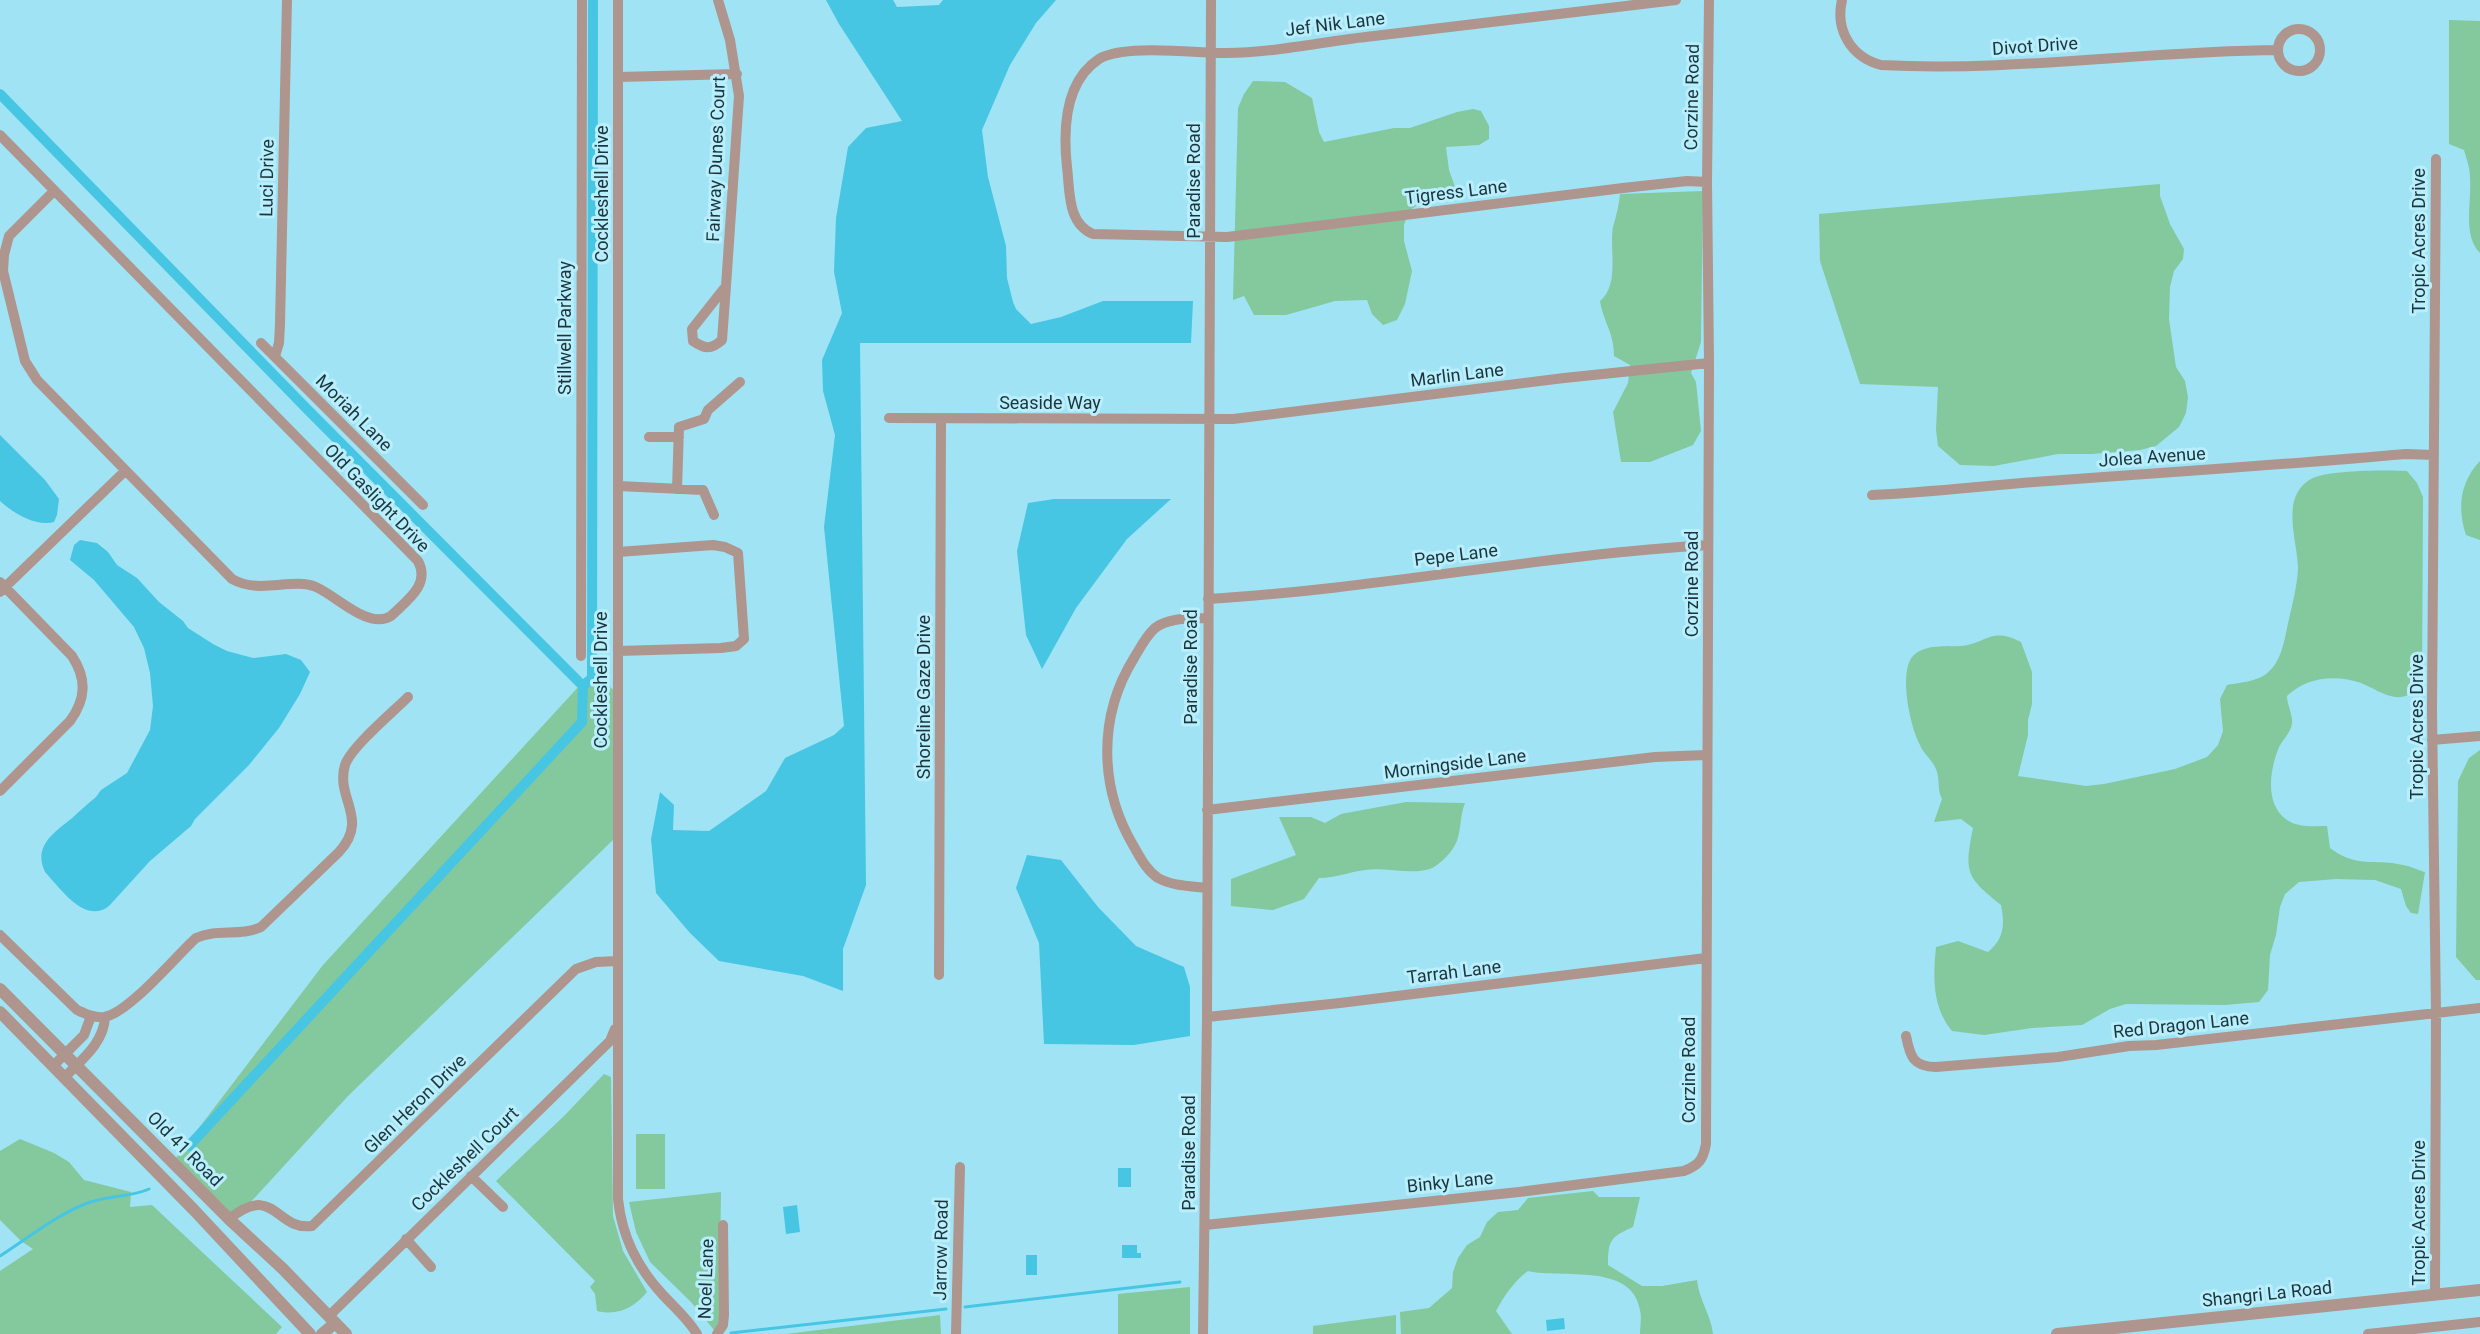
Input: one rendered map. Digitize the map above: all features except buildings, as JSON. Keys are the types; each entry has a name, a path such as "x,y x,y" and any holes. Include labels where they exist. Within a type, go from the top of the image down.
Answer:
{"street":[{"name":"Luci Drive","path":"275,356 279,343 280,324 287,0"},
{"name":"Stillwell Parkway","path":"580,656 582,0"},
{"name":"Cockleshell Drive","path":"618,0 618,1199 627,1240 642,1271 684,1315 697,1334"},
{"name":"Fairway Dunes Court","path":"718,0 730,40 739,96 734,176 726,286 722,340 714,347 703,348 693,341 692,329 726,286"},
{"name":"Paradise Road","path":"1203,1334 1207,1017 1211,0"},
{"name":"Jef Nik Lane","path":"1210,237 1104,236 1083,230 1076,221 1072,209 1064,129 1072,96 1084,76 1099,59 1109,54 1130,51 1249,51 1676,0"},
{"name":"Corzine Road","path":"1698,1166 1704,1156 1706,1144 1709,0"},
{"name":"Divot Drive","path":"1842,0 1841,26 1844,40 1867,62 1881,65 1982,66 2223,50 2278,50"},
{"path":"618,77 737,74"},
{"name":"Old Gaslight Drive","path":"0,135 54,190 418,561 422,580 419,587 391,616 376,621 311,586 251,586 240,584 232,579 37,380 25,360 3,271 4,255 9,236 54,190"},
{"name":"Tropic Acres Drive","path":"2435,1295 2436,1013 2432,740 2436,159"},
{"name":"Tigress Lane","path":"1210,237 1227,237 1687,181 1707,182"},
{"name":"Moriah Lane","path":"261,343 423,505"},
{"name":"Marlin Lane","path":"1210,420 1709,363"},
{"path":"677,489 679,427 704,419 708,410 740,382"},
{"name":"Seaside Way","path":"889,418 1210,420"},
{"name":"Shoreline Gaze Drive","path":"939,975 941,418"},
{"path":"649,436 679,437"},
{"name":"Jolea Avenue","path":"1872,495 1950,491 2060,480 2406,454 2434,455"},
{"path":"0,791 70,721 83,696 81,675 72,656 2,587 125,471"},
{"path":"618,486 704,490 714,516"},
{"path":"618,552 713,545 738,552 744,639 736,646 721,648 618,651"},
{"name":"Pepe Lane","path":"1208,599 1263,596 1556,559 1708,545"},
{"path":"1207,888 1170,883 1159,878 1143,863 1128,838 1112,799 1106,760 1109,720 1116,694 1126,670 1148,636 1165,622 1208,618"},
{"path":"0,935 66,1002 77,1010 91,1016 105,1017 125,1008 196,938 207,933 251,932 261,927 348,843 352,831 352,819 343,777 345,764 353,752 408,697"},
{"path":"2432,740 2480,736"},
{"name":"Morningside Lane","path":"1207,810 1655,757 1706,755"},
{"name":"Tarrah Lane","path":"1207,1017 1706,958"},
{"name":"Glen Heron Drive","path":"229,1219 237,1212 261,1204 277,1211 290,1223 303,1227 312,1226 576,969 596,962 618,962"},
{"name":"Old 41 Road","path":"0,988 346,1334"},
{"name":"Red Dragon Lane","path":"1906,1036 1910,1056 1923,1067 1936,1067 2058,1057 2129,1046 2157,1045 2480,1008"},
{"name":"Old 41 Road","path":"0,1012 194,1210 310,1334"},
{"path":"53,1066 84,1035 91,1016"},
{"path":"64,1078 99,1040 105,1027 105,1017"},
{"name":"Cockleshell Court","path":"332,1320 406,1239 610,1041 617,1023"},
{"name":"Binky Lane","path":"1205,1225 1519,1192 1684,1171 1698,1166"},
{"name":"Jarrow Road","path":"956,1334 960,1167"},
{"path":"471,1176 503,1207"},
{"name":"Noel Lane","path":"717,1334 723,1324 724,1315 723,1225"},
{"path":"406,1239 431,1267"},
{"name":"Shangri La Road","path":"2057,1334 2480,1290"},
{"path":"322,1334 332,1320"},
{"path":"2368,1334 2480,1322"}],"green space":[{"path":"2449,20 2480,21 2480,253 2474,246 2469,228 2470,178 2464,150 2449,144"},
{"path":"1253,81 1285,82 1312,98 1319,132 1324,142 1394,128 1410,128 1457,112 1473,109 1481,111 1489,126 1489,139 1479,145 1446,147 1449,170 1455,187 1422,202 1409,211 1404,225 1404,241 1412,271 1405,304 1397,320 1383,325 1372,314 1367,300 1335,301 1286,315 1254,315 1244,296 1233,300 1238,108"},
{"path":"2160,184 2160,196 2170,224 2184,249 2183,259 2174,271 2170,287 2169,319 2176,367 2185,381 2188,397 2186,413 2179,427 2156,446 2140,450 2092,454 2058,454 1994,466 1960,465 1938,446 1936,430 1938,387 1860,384 1820,261 1819,214"},
{"path":"1703,191 1701,342 1691,373 1696,382 1701,431 1693,445 1650,462 1621,462 1613,412 1628,383 1630,365 1614,356 1600,301 1610,286 1612,276 1612,236 1620,194"},
{"path":"2480,461 2480,540 2466,535 2461,505 2464,487"},
{"path":"2358,471 2407,471 2417,483 2423,497 2422,690 2395,697 2361,683 2332,678 2312,681 2295,690 2287,696 2292,723 2279,747 2273,765 2271,786 2275,805 2287,820 2307,826 2327,826 2330,848 2340,854 2357,861 2392,863 2425,872 2418,914 2411,913 2406,906 2401,889 2375,880 2336,879 2299,882 2285,894 2280,907 2270,955 2268,990 2259,1002 2225,1005 2126,1004 2110,1009 2082,1025 2032,1028 1984,1035 1952,1031 1945,1022 1937,1002 1934,980 1936,947 1958,941 1988,952 2000,937 2003,919 2001,905 1974,880 1970,873 1969,855 1973,828 1961,819 1934,822 1942,799 1938,776 1936,768 1922,749 1916,736 1907,698 1907,672 1915,654 1931,647 1969,645 1995,636 2011,637 2021,642 2032,672 2032,704 2028,720 2028,735 2018,776 2086,786 2175,769 2207,757 2218,745 2223,731 2220,699 2227,685 2259,678 2273,668 2281,653 2297,582 2298,569 2292,521 2295,497 2301,487 2311,479 2330,474"},
{"path":"592,672 616,692 613,840 348,1096 236,1218 176,1158 323,965"},
{"path":"2480,750 2480,980 2476,980 2456,957 2458,781 2469,758"},
{"path":"1406,802 1465,803 1457,842 1446,857 1433,868 1422,871 1365,870 1319,878 1304,899 1273,910 1231,906 1231,879 1296,855 1279,817 1311,817 1325,823 1341,814"},
{"path":"604,1074 611,1077 613,1216 623,1251 647,1292 631,1306 612,1312 597,1311 595,1294 590,1287 595,1281 496,1181"},
{"path":"636,1134 665,1134 665,1189 636,1189"},
{"path":"20,1139 69,1162 84,1180 131,1192 130,1207 152,1205 282,1327 276,1334 0,1334 0,1271 33,1249 21,1241 0,1220 0,1151"},
{"path":"1593,1191 1599,1197 1640,1197 1633,1227 1615,1237 1610,1245 1608,1265 1642,1286 1662,1286 1697,1280 1713,1334 1640,1334 1640,1310 1634,1295 1624,1285 1594,1276 1528,1271 1510,1289 1496,1311 1512,1334 1401,1334 1400,1312 1429,1308 1452,1288 1453,1272 1458,1258 1467,1245 1480,1237 1487,1222 1498,1212 1518,1210 1528,1198"},
{"path":"721,1192 719,1323 714,1330 691,1302 650,1262 636,1232 629,1202"},
{"path":"1190,1287 1190,1334 1118,1334 1118,1294"},
{"path":"940,1315 941,1334 786,1334"},
{"path":"1396,1315 1396,1334 1313,1334 1313,1326"}],"water":[{"path":"826,0 893,0 897,7 939,5 943,0 1056,0 1036,23 1010,65 982,130 988,177 1006,246 1007,278 1016,309 1031,324 1061,317 1103,301 1193,301 1191,343 860,343 866,885 843,949 843,991 803,976 719,961 690,933 656,893 651,839 660,792 674,805 673,830 709,831 766,791 785,758 834,735 844,726 824,527 835,435 823,391 822,360 842,313 834,272 836,218 848,147 866,128 902,121"},
{"path":"0,435 45,480 59,499 54,522 32,521 11,510 0,501"},
{"path":"1054,499 1171,499 1127,539 1076,608 1042,669 1026,635 1017,551 1028,503"},
{"path":"80,540 97,543 108,552 117,565 137,578 188,628 213,644 227,651 253,658 286,654 301,660 310,672 300,694 279,728 249,765 195,819 191,826 150,861 109,906 100,911 82,908 66,895 45,872 41,855 52,835 101,790 127,773 150,730 153,706 150,673 144,648 134,627 94,580 70,560 74,545"},
{"path":"1027,855 1061,860 1098,907 1136,946 1184,967 1190,987 1190,1036 1134,1045 1044,1044 1039,943 1016,888"},
{"path":"1118,1168 1131,1168 1131,1187 1118,1187"},
{"path":"797,1205 800,1232 786,1234 783,1207"},
{"path":"1122,1245 1137,1245 1137,1253 1141,1253 1141,1258 1122,1258"},
{"path":"1026,1255 1037,1255 1037,1275 1026,1275"},
{"path":"1564,1318 1565,1329 1547,1331 1546,1320"}],"waterway":[{"path":"583,686 592,678 593,0"},
{"path":"0,94 307,409 583,686 582,722 189,1146"},
{"path":"0,1256 74,1209 93,1201 149,1189"},
{"path":"965,1307 1180,1282"},
{"path":"731,1333 946,1309"}]}
